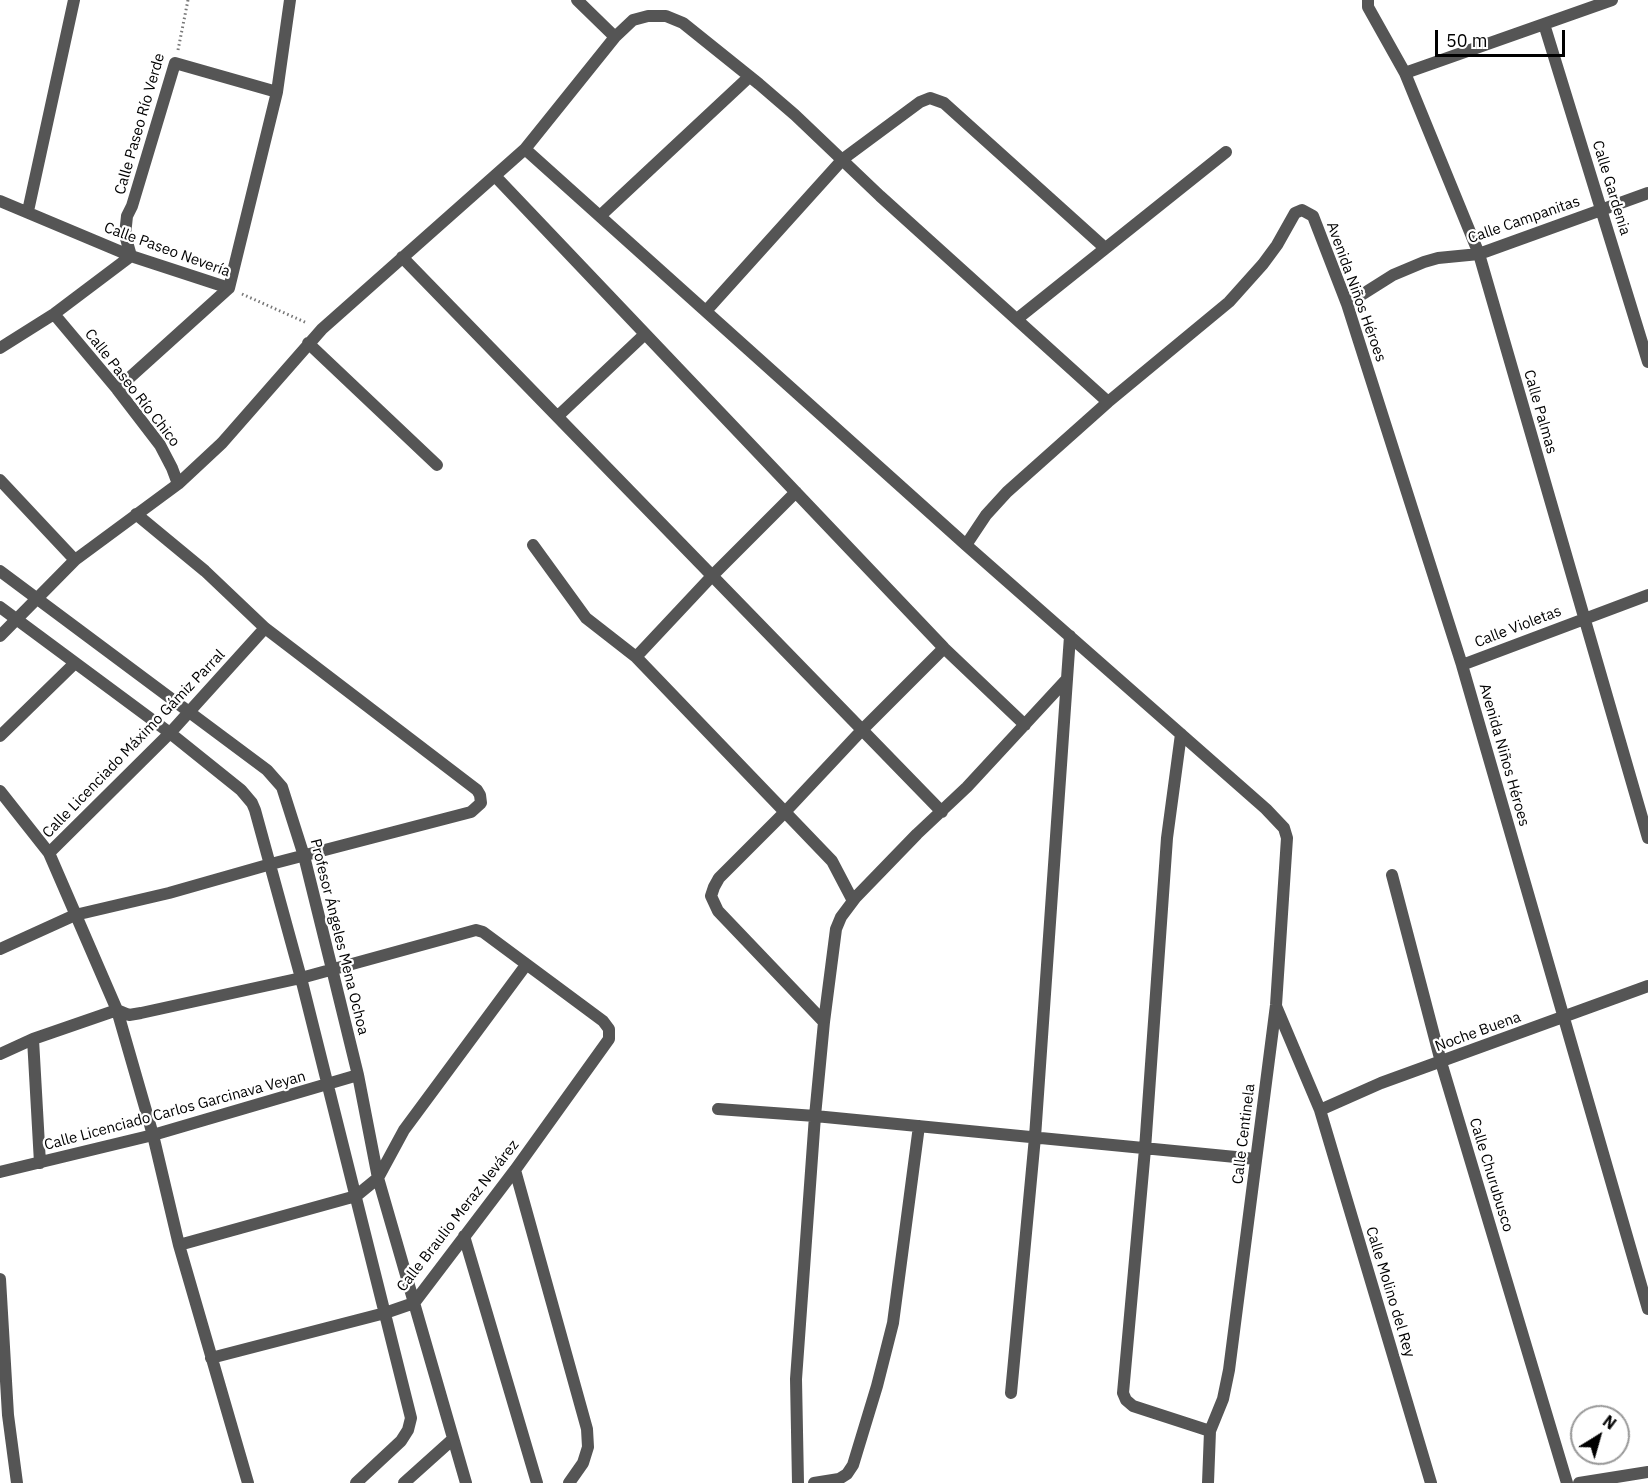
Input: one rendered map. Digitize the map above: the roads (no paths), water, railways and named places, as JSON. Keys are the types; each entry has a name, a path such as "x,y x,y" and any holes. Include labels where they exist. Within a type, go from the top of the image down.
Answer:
{"street":[{"path":"28,211 74,0"},
{"path":"117,389 229,288 278,92 290,0"},
{"path":"577,0 615,37"},
{"path":"1405,73 1612,0"},
{"name":"Calle Palmas","path":"1368,3 1405,73 1479,254 1648,838"},
{"path":"0,636 75,561 178,484 222,443 322,329 525,149 615,37 633,20 648,16 666,16 683,23 750,77 795,115 1108,402 1007,492 986,516 966,545"},
{"name":"Calle Gardenia","path":"1544,24 1648,362"},
{"name":"Calle Paseo Río Verde","path":"131,256 125,235 127,216 175,63 278,92"},
{"path":"600,216 750,77"},
{"path":"706,311 843,159 920,102 930,98 944,103 1105,248"},
{"path":"525,149 966,545 1181,734 1167,838 1145,1149 1123,1393 1126,1400 1133,1406 1210,1431"},
{"path":"1017,319 1226,152"},
{"path":"495,176 945,648 1025,725"},
{"name":"Calle Campanitas","path":"1347,304 1394,275 1424,262 1438,258 1479,254 1648,194"},
{"name":"Calle Paseo Nevería","path":"0,201 131,256 229,288"},
{"name":"Avenida Niños Héroes","path":"1108,402 1229,302 1270,255 1295,213 1302,210 1313,216 1347,304 1462,665 1648,1309"},
{"path":"0,348 54,314 131,256"},
{"path":"402,257 942,812"},
{"name":"Calle Paseo Río Chico","path":"54,314 160,445 178,484"},
{"path":"558,416 645,334"},
{"path":"308,344 437,465"},
{"path":"0,480 75,561"},
{"path":"636,657 712,576 796,492"},
{"path":"0,949 75,915 169,893 471,812 482,800 477,790 265,628 205,571 136,514"},
{"path":"533,545 586,618 636,657 832,861 853,901"},
{"name":"Profesor Ángeles Mena Ochoa","path":"0,572 276,779 285,795 304,856 358,1075 378,1178 466,1483"},
{"name":"Calle Violetas","path":"1462,665 1648,595"},
{"path":"0,606 170,733 247,796 255,810 301,978 411,1418 408,1430 401,1441 356,1483"},
{"name":"Calle Licenciado Máximo Gámiz Parral","path":"49,854 170,733 265,628"},
{"path":"1011,1393 1035,1137 1070,636"},
{"path":"824,1022 718,911 711,896 719,878 945,648"},
{"path":"0,736 75,663"},
{"path":"798,1483 796,1379 814,1116 836,928 853,901 917,834 942,812 1066,680"},
{"name":"Calle Centinela","path":"1181,734 1276,818 1284,828 1287,838 1276,1005 1228,1380 1210,1431 1208,1483"},
{"path":"0,791 49,854 117,1010 153,1135 179,1245 248,1483"},
{"name":"Calle Churubusco","path":"1392,874 1441,1062 1567,1483"},
{"path":"0,1054 33,1039 117,1010 129,1015 153,1011 301,978 468,931 483,932 526,965 404,1130 378,1178 356,1196 179,1245"},
{"name":"Calle Braulio Meraz Nevárez","path":"211,1358 385,1313 414,1303 515,1170 609,1038 609,1029 603,1021 526,965"},
{"name":"Noche Buena","path":"1320,1110 1381,1083 1648,986"},
{"name":"Calle Molino del Rey","path":"1276,1005 1320,1110 1431,1483"},
{"path":"33,1039 40,1163"},
{"name":"Calle Licenciado Carlos Garcinava Veyan","path":"0,1172 153,1135 358,1075"},
{"path":"718,1109 814,1116 1256,1159"},
{"path":"814,1483 839,1479 847,1474 853,1465 877,1386 893,1323 919,1126"},
{"path":"515,1170 587,1429 588,1447 583,1463 569,1483"},
{"path":"464,1236 537,1483"},
{"path":"0,1278 8,1415 17,1483"},
{"path":"404,1483 453,1439"},
{"path":"1579,1483 1648,1472"}]}
